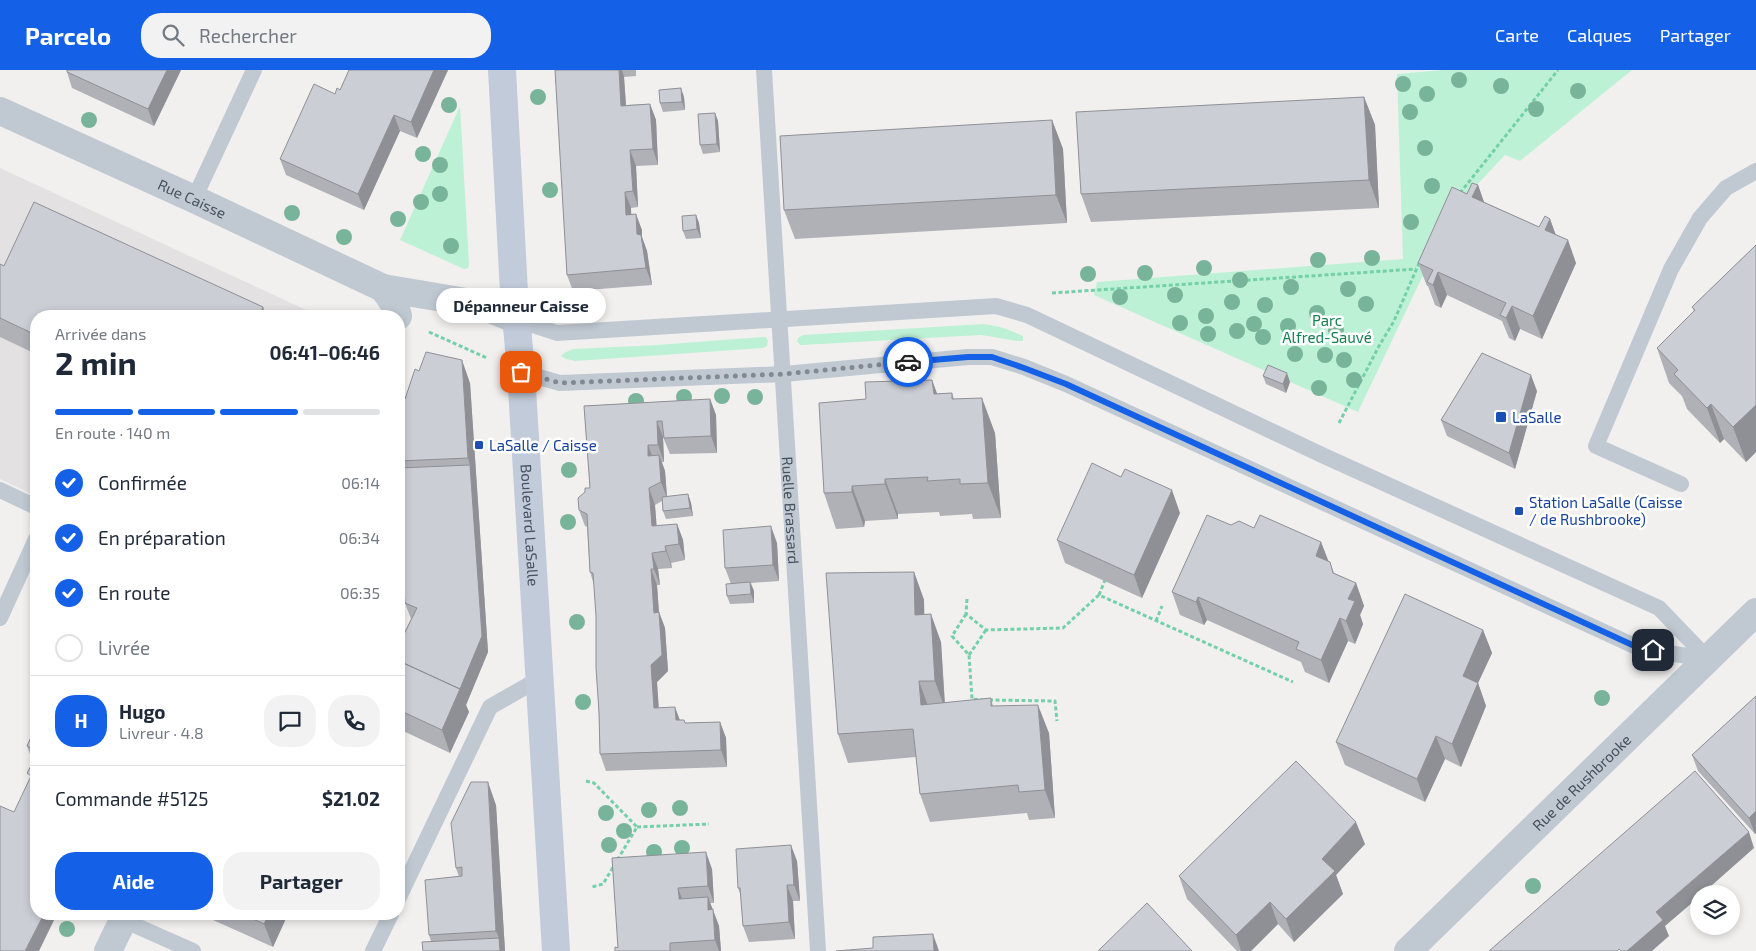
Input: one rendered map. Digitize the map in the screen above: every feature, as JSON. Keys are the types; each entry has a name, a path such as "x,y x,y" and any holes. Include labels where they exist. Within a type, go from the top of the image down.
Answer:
{"main road":[{"name":"Boulevard LaSalle","path":"502,70 556,951"}],"street":[{"name":"Rue Caisse","path":"0,112 194,199 382,288 478,304 517,320"},
{"path":"382,288 395,305 396,310"},
{"name":"Rue de Rushbrooke","path":"1408,951 1756,612"},
{"path":"108,951 123,920"}],"lane":[{"path":"194,199 254,70"},
{"name":"Ruelle Brassard","path":"764,70 818,951"},
{"path":"1681,484 1596,446 1671,269 1700,218 1726,188 1756,171"},
{"path":"517,320 556,333 996,306 1026,315 1322,456 1659,608 1708,660"},
{"path":"521,372 560,383 784,374 968,357 992,357 1066,384 1641,649 1708,660"},
{"path":"0,490 30,504"},
{"path":"0,618 30,552"},
{"path":"405,884 490,707 539,679"},
{"path":"130,920 193,951"},
{"path":"373,951 388,920"}],"path":[{"path":"1455,200 1558,70"},
{"path":"1339,423 1379,346 1394,322 1421,260"},
{"path":"1052,292 1416,269"},
{"path":"423,329 464,349 521,372"},
{"path":"966,614 986,630 1063,628 1099,596 1105,580"},
{"path":"1099,596 1294,682"},
{"path":"967,599 966,614 952,636 969,655 972,699 1055,701 1057,722"},
{"path":"1156,620 1162,606"},
{"path":"969,655 986,630"},
{"path":"586,781 594,783 637,827 709,824"},
{"path":"592,886 603,884 637,827"}],"shaded area":[{"path":"0,168 306,310 30,310 30,493 0,479"}],"green space":[{"name":"Parc Alfred-Sauvé","path":"1443,70 1632,70 1520,161 1505,155 1455,208 1358,412 1094,295 1097,282 1403,259 1397,74"},
{"path":"460,106 469,264 468,268 464,269 400,240"},
{"path":"983,324 1023,336 1023,341 981,335 803,345 800,345 797,341 803,335"},
{"path":"766,337 768,341 767,346 763,348 576,361 561,356 573,349"}],"building":[{"path":"67,70 167,70 148,109 67,72"},
{"path":"349,70 434,70 411,122 394,115 358,194 280,159 314,84 335,94 337,88 340,90"},
{"path":"555,70 619,70 621,106 650,104 653,149 630,150 633,191 625,192 626,215 636,214 637,234 641,235 646,268 567,275"},
{"path":"681,88 682,102 660,103 659,90"},
{"path":"1364,97 1369,180 1081,194 1076,112"},
{"path":"715,113 717,144 700,145 698,114"},
{"path":"1052,120 1056,195 784,210 780,136"},
{"path":"1472,183 1478,185 1472,197 1539,227 1545,216 1550,219 1545,230 1568,240 1533,316 1512,306 1506,318 1500,315 1506,303 1438,272 1433,285 1427,282 1433,270 1418,263 1452,187 1467,194"},
{"path":"34,202 263,307 262,310 30,310 30,332 0,318 0,264 4,266"},
{"path":"696,215 697,229 683,231 682,216"},
{"path":"1756,245 1756,405 1733,427 1711,404 1707,408 1674,374 1678,370 1657,348 1695,310 1692,307"},
{"path":"426,352 462,360 468,458 405,461 405,399 415,369 419,371"},
{"path":"1482,353 1531,375 1509,453 1441,420"},
{"path":"1268,365 1287,373 1283,384 1263,376"},
{"path":"932,380 934,394 952,393 952,399 982,398 988,483 960,484 960,479 927,481 928,477 885,479 885,484 852,486 852,492 824,493 819,403 866,399 865,382"},
{"path":"710,399 711,436 664,438 662,421 657,421 658,445 648,445 648,456 659,455 661,482 649,488 652,526 677,524 679,544 665,546 666,551 652,553 654,569 651,569 654,613 659,612 662,655 651,665 654,708 675,707 676,720 684,720 685,723 720,722 721,750 600,754 593,573 590,572 587,514 579,510 578,498 585,492 585,488 590,488 584,406"},
{"path":"1092,463 1121,477 1125,469 1172,490 1134,575 1057,540"},
{"path":"470,465 482,636 460,689 405,664 405,632 417,608 405,603 405,468"},
{"path":"688,494 690,508 663,511 662,497"},
{"path":"1207,515 1231,525 1239,521 1254,528 1260,515 1321,542 1316,556 1330,562 1333,573 1356,583 1348,599 1355,601 1346,621 1340,618 1321,660 1296,649 1299,642 1198,597 1196,602 1172,592"},
{"path":"771,526 773,565 725,568 723,530"},
{"path":"914,572 915,615 931,614 935,681 919,681 921,705 991,698 991,706 1038,705 1045,790 1019,792 1018,785 920,794 913,729 838,734 826,573"},
{"path":"750,582 751,594 727,596 726,584"},
{"path":"1405,594 1483,630 1463,676 1478,683 1452,744 1436,736 1417,779 1336,742"},
{"path":"405,664 460,689 442,730 405,713"},
{"path":"1756,696 1756,811 1749,818 1692,755"},
{"path":"1296,761 1356,822 1322,859 1335,871 1286,919 1270,902 1236,935 1179,876"},
{"path":"1695,771 1749,832 1656,912 1663,920 1627,951 1619,949 1617,951 1489,951"},
{"path":"30,778 30,920 41,920 25,951 0,951 0,806 14,812"},
{"path":"471,782 488,782 496,931 429,935 425,880 462,876 462,867 456,868 451,823"},
{"path":"791,845 794,885 787,885 789,922 743,926 740,888 738,888 736,849"},
{"path":"706,852 708,886 678,888 679,899 708,897 708,910 713,909 715,940 670,943 670,951 615,951 615,947 618,948 612,858"},
{"path":"1147,903 1192,951 1098,951"},
{"path":"255,920 266,920 264,924"},
{"path":"933,934 934,951 836,951 873,948 873,937"},
{"path":"499,938 500,951 423,951 422,942"}],"way so far":[{"path":"521,372 560,383 784,374 908,362"}],"place":[{"name":"Dépanneur Caisse","path":"521,372"},
{"name":"LaSalle","path":"1501,417"},
{"name":"LaSalle / Caisse","path":"479,445"},
{"name":"Station LaSalle (Caisse / de Rushbrooke)","path":"1519,511"}],"route":[{"path":"908,362 992,357 1066,384 1641,649 1653,650"}]}
